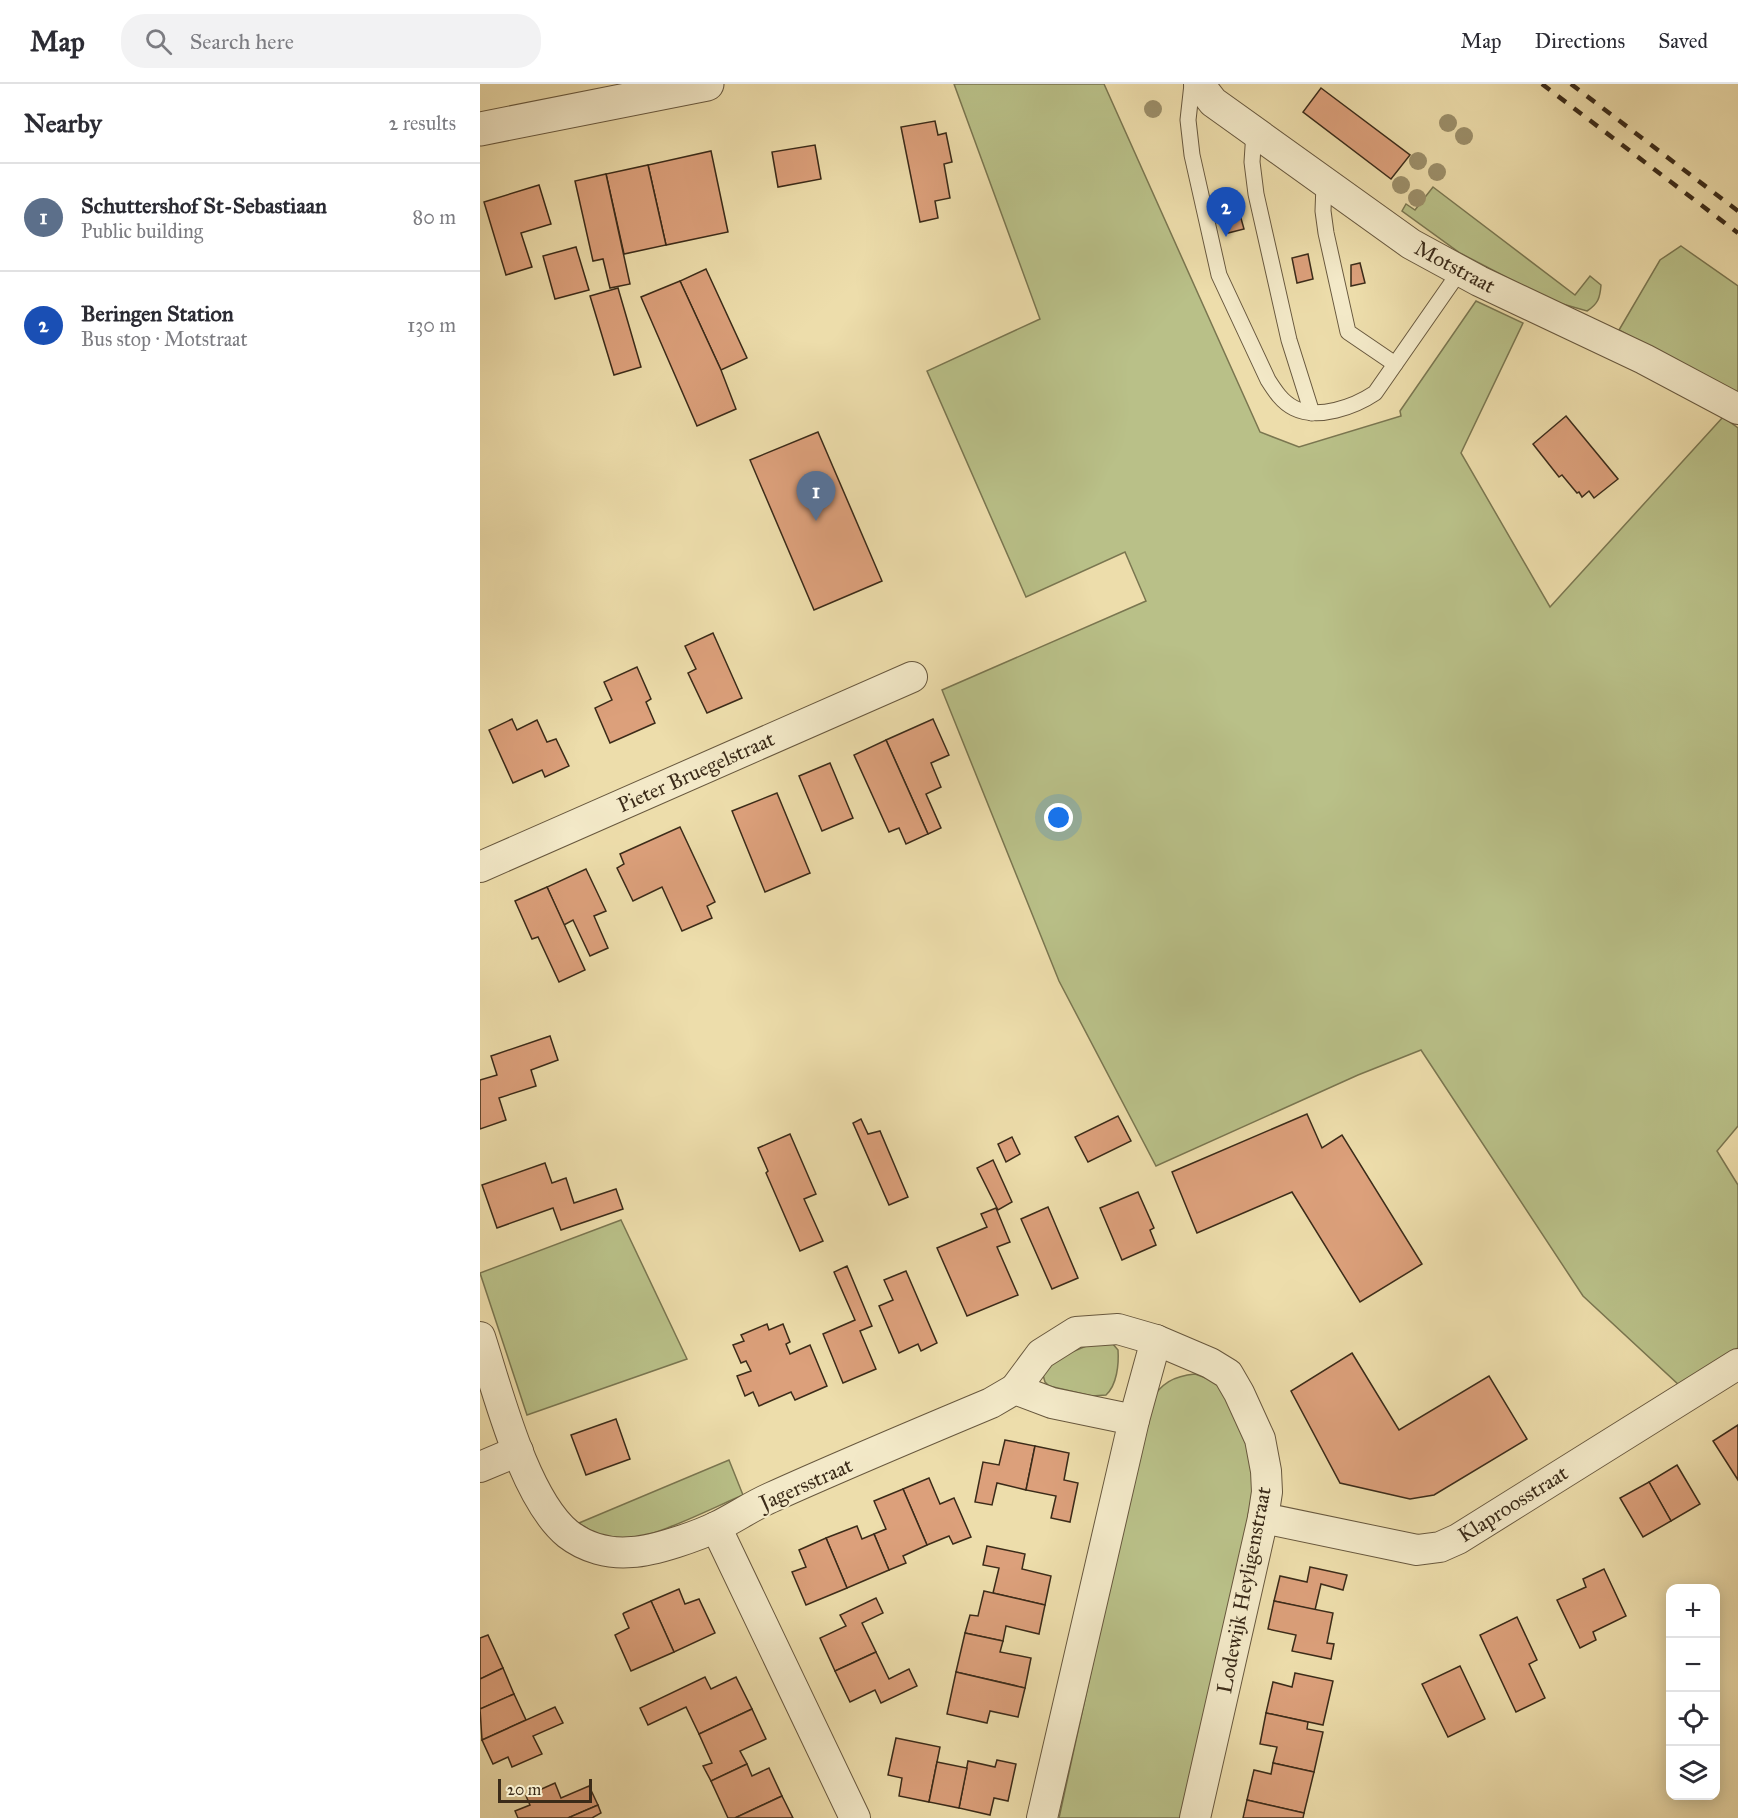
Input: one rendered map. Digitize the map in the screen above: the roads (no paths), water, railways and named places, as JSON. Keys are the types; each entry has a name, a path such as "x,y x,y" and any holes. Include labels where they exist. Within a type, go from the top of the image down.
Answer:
{"street":[{"path":"480,129 707,84"},
{"name":"Motstraat","path":"1199,84 1213,102 1324,184 1411,244 1460,271 1644,359 1738,409"},
{"name":"Pieter Bruegelstraat","path":"480,867 912,677"},
{"name":"Lodewijk Heyligenstraat","path":"1016,1389 1041,1354 1076,1332 1119,1329 1156,1340 1210,1363 1228,1374 1260,1439 1267,1492 1263,1518 1195,1818"},
{"name":"Jagersstraat","path":"480,1337 518,1451 539,1496 551,1516 568,1534 585,1545 606,1551 633,1552 662,1546 716,1527 767,1500 991,1403 1016,1389"},
{"path":"1042,1818 1134,1420 1156,1340"},
{"name":"Klaproosstraat","path":"1263,1518 1418,1550 1440,1547 1458,1539 1738,1364"},
{"path":"1016,1389 1052,1403 1134,1420"},
{"path":"480,1467 518,1451"},
{"path":"716,1527 855,1818"}],"lane":[{"path":"1191,84 1188,120 1192,155 1219,275 1268,380 1279,396 1294,408 1312,413 1332,411 1362,402 1375,393 1460,271"},
{"path":"1254,132 1252,162 1256,194 1289,340 1312,413"},
{"path":"1324,184 1323,211 1326,233 1348,333 1395,364"}],"railway":[{"path":"1542,84 1738,233"},
{"path":"1571,84 1738,211"}],"place":[{"name":"Beringen Station","path":"1226,237"},
{"name":"Schuttershof St-Sebastiaan","path":"816,521"}]}
